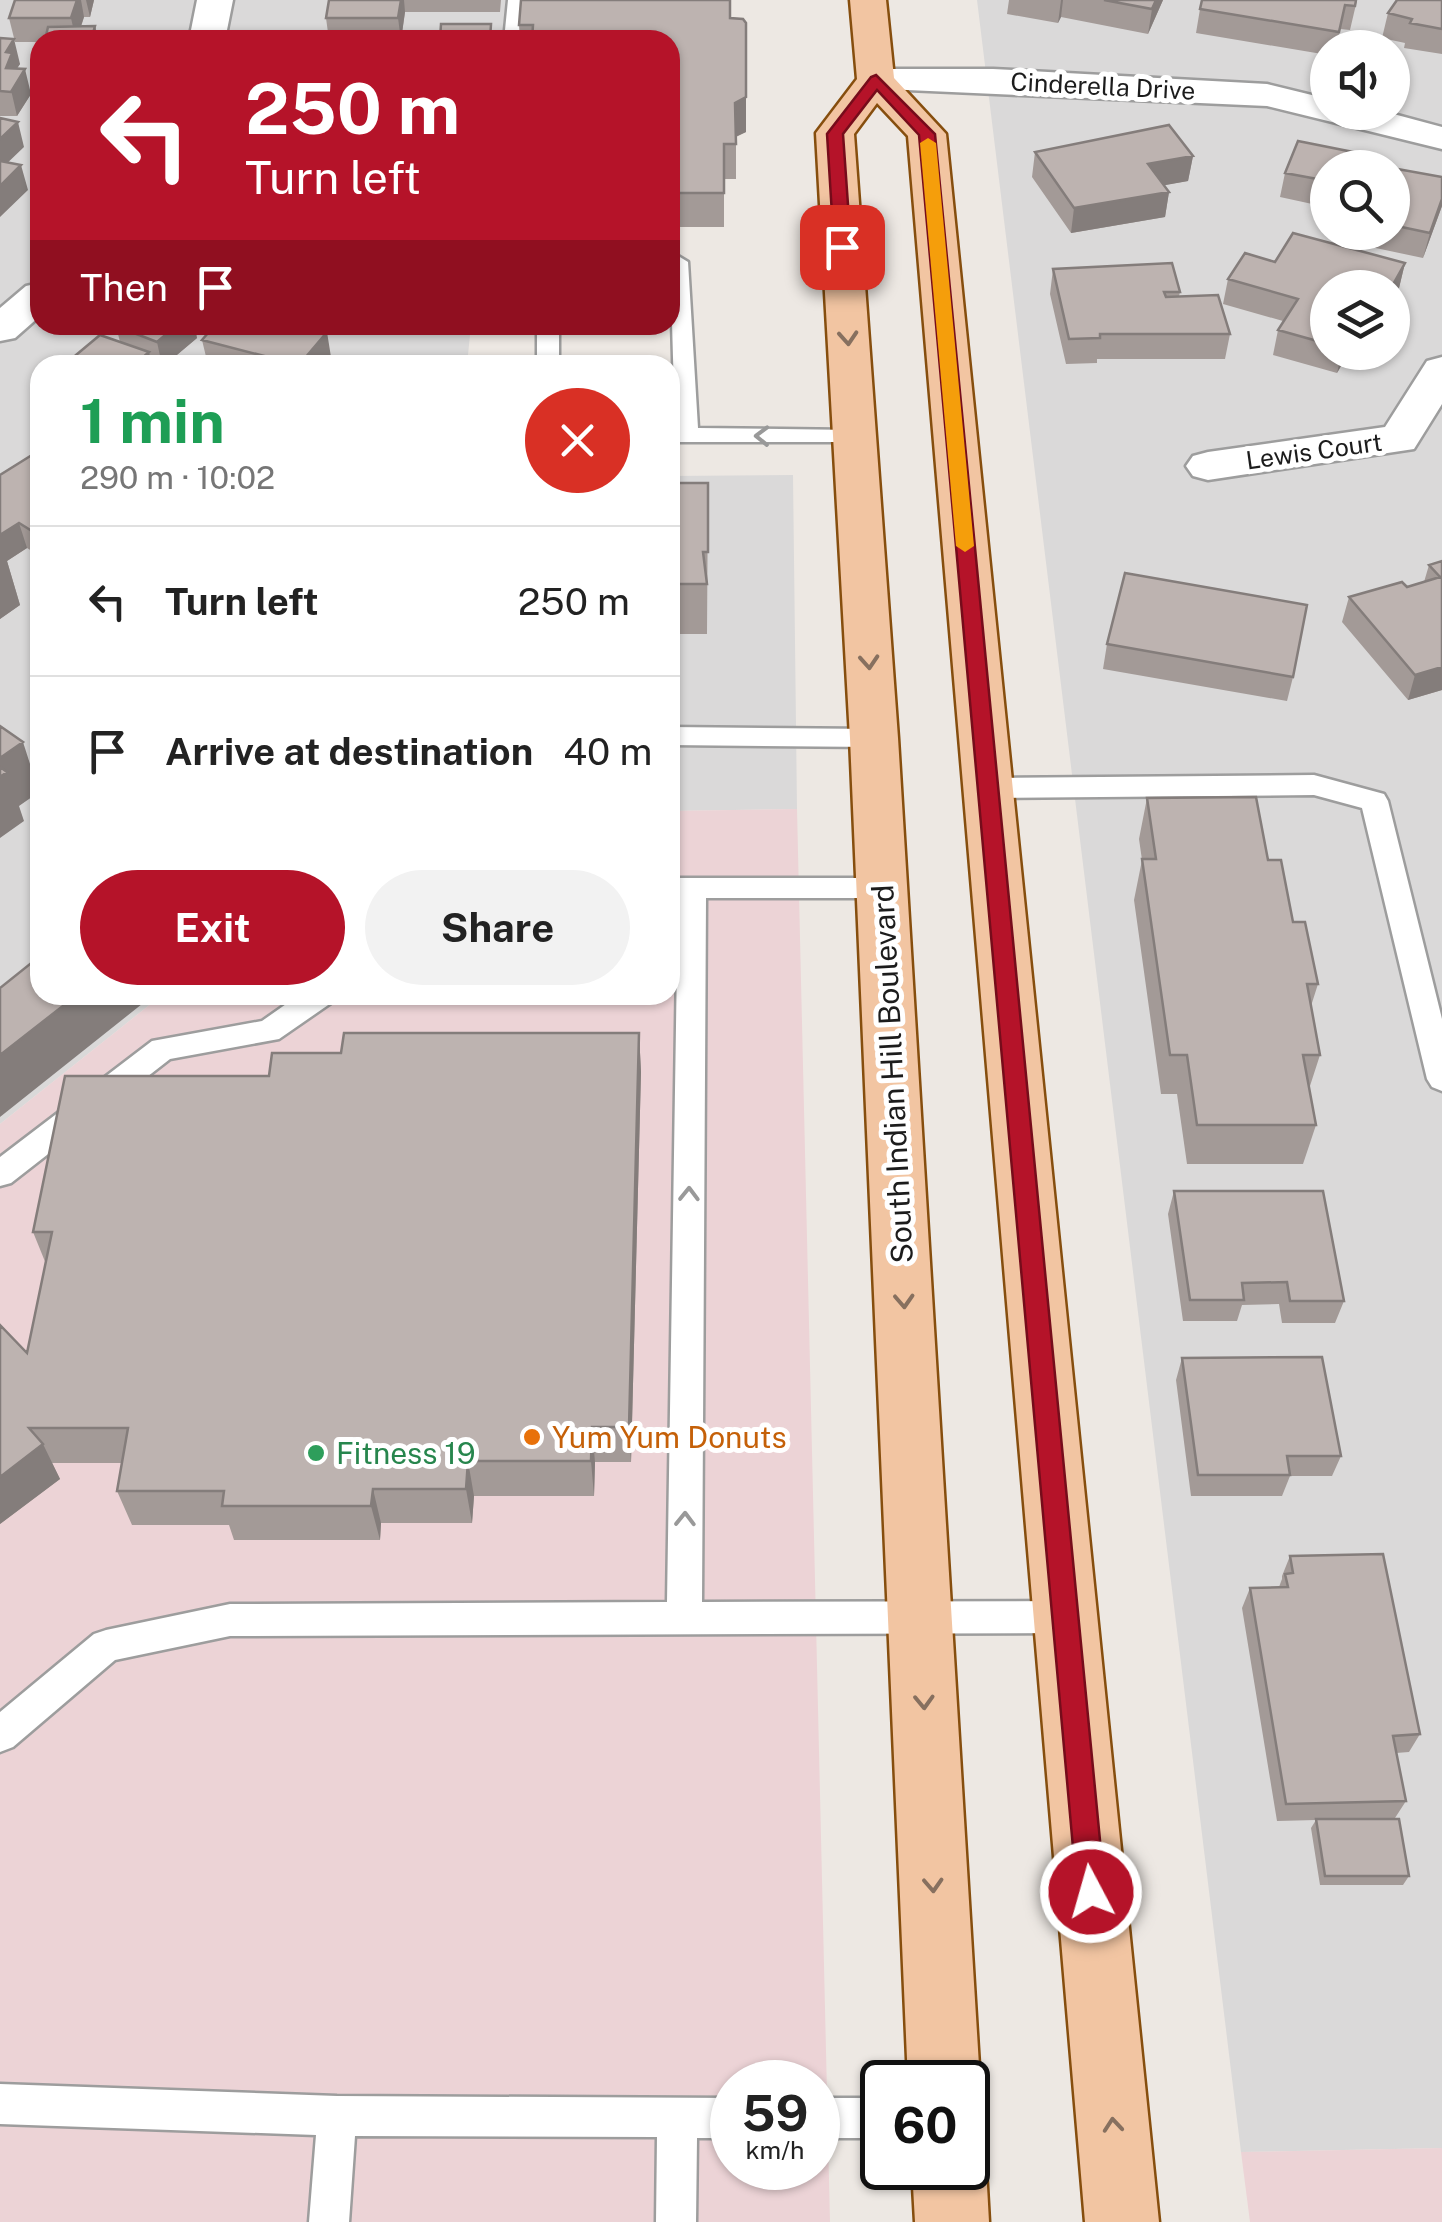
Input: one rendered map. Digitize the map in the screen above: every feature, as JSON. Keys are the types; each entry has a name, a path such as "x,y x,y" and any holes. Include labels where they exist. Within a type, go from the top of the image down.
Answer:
{"main road":[{"path":"868,0 876,80 927,134 1122,2222"},
{"name":"South Indian Hill Boulevard","path":"876,80 835,134 874,738 943,2060"},
{"path":"950,2190 952,2222"}],"street":[{"path":"209,30 215,0"},
{"name":"Cinderella Drive","path":"876,80 993,80 1267,95 1310,106"},
{"path":"1410,130 1442,138"},
{"path":"0,329 30,304"},
{"name":"Lewis Court","path":"1208,466 1398,439 1442,370"}],"lane":[{"path":"515,30 518,0"},
{"path":"680,434 854,437"},
{"path":"680,736 874,738"},
{"path":"987,788 1314,785 1374,801 1442,1079"},
{"path":"684,1617 681,888 881,888"},
{"path":"0,1174 162,1049 269,1031 306,1005"},
{"path":"0,1735 106,1646 230,1620 1064,1617"},
{"path":"0,2104 337,2116 710,2118"},
{"path":"329,2222 337,2116"},
{"path":"676,2222 677,2118"}],"shaded area":[{"path":"0,0 506,0 503,30 30,30 30,335 470,335 468,355 30,355 30,1005 149,1005 0,1124"},
{"path":"977,0 1442,0 1442,2148 1241,2152"},
{"path":"793,475 797,809 680,811 680,476"},
{"path":"797,809 826,2060 710,2060 710,2190 829,2190 830,2222 0,2222 0,1124 149,1005 680,1005 680,811"},
{"path":"1442,2148 1442,2222 1250,2222 1241,2152"}],"building":[{"path":"15,0 77,0 71,18 9,18"},
{"path":"329,0 401,0 398,18 326,18"},
{"path":"521,0 730,0 730,18 746,23 746,97 735,103 736,144 724,144 724,193 680,193 680,30 533,30 533,25 519,25"},
{"path":"1104,0 1156,0 1152,9"},
{"path":"1202,0 1356,0 1355,6 1345,5 1339,30 1200,9"},
{"path":"1397,0 1442,0 1442,29 1410,23 1412,19 1388,13"},
{"path":"441,24 491,24 491,30 441,30"},
{"path":"95,26 94,30 47,30"},
{"path":"0,38 14,39 6,52 12,53 6,68 25,69 11,92 0,91"},
{"path":"0,118 18,122 0,139"},
{"path":"1169,125 1193,156 1148,164 1169,192 1074,208 1035,152"},
{"path":"1298,141 1343,150 1310,150 1310,178 1285,173"},
{"path":"0,161 21,165 0,186"},
{"path":"1410,171 1442,177 1442,199 1430,233 1410,229"},
{"path":"1293,233 1310,238 1310,250 1356,250 1405,263 1401,270 1310,270 1310,339 1278,330 1298,299 1228,279 1245,253 1275,262"},
{"path":"1172,263 1180,292 1164,292 1166,297 1218,295 1230,334 1100,334 1100,338 1069,339 1053,269"},
{"path":"100,335 149,352 146,355 76,355"},
{"path":"139,335 165,335 157,342"},
{"path":"206,335 324,335 307,355 260,355 202,340"},
{"path":"30,456 30,530 19,523 0,535 0,475"},
{"path":"680,483 708,483 708,552 703,552 707,584 680,584"},
{"path":"1442,561 1442,667 1415,675 1349,597 1402,582 1407,587 1440,577 1429,565"},
{"path":"1125,573 1307,605 1293,677 1107,644"},
{"path":"0,726 23,742 0,758"},
{"path":"1256,797 1268,860 1281,860 1293,922 1305,922 1318,984 1307,984 1320,1055 1303,1055 1316,1125 1197,1125 1187,1055 1170,1055 1142,859 1156,859 1147,798"},
{"path":"30,964 30,1005 64,1005 0,1055 0,988"},
{"path":"344,1033 639,1033 629,1427 592,1427 591,1461 468,1461 466,1489 373,1489 371,1506 222,1506 224,1491 117,1491 128,1428 29,1428 43,1444 0,1477 0,1325 27,1353 52,1232 33,1232 65,1076 269,1076 272,1053 341,1053"},
{"path":"1174,1191 1323,1191 1344,1301 1290,1301 1287,1282 1242,1283 1244,1300 1190,1300"},
{"path":"1322,1357 1341,1456 1287,1456 1290,1475 1198,1475 1182,1358"},
{"path":"1383,1554 1420,1734 1393,1736 1406,1801 1286,1804 1250,1588 1288,1587 1285,1574 1293,1573 1290,1556"},
{"path":"1316,1819 1399,1819 1409,1876 1325,1876"}],"slow traffic":[{"path":"928,143 965,546"}],"place":[{"name":"Yum Yum Donuts","path":"532,1437"},
{"name":"Fitness 19","path":"316,1453"}],"route":[{"path":"842,247 835,134 876,80 927,134 1091,1892"}]}
